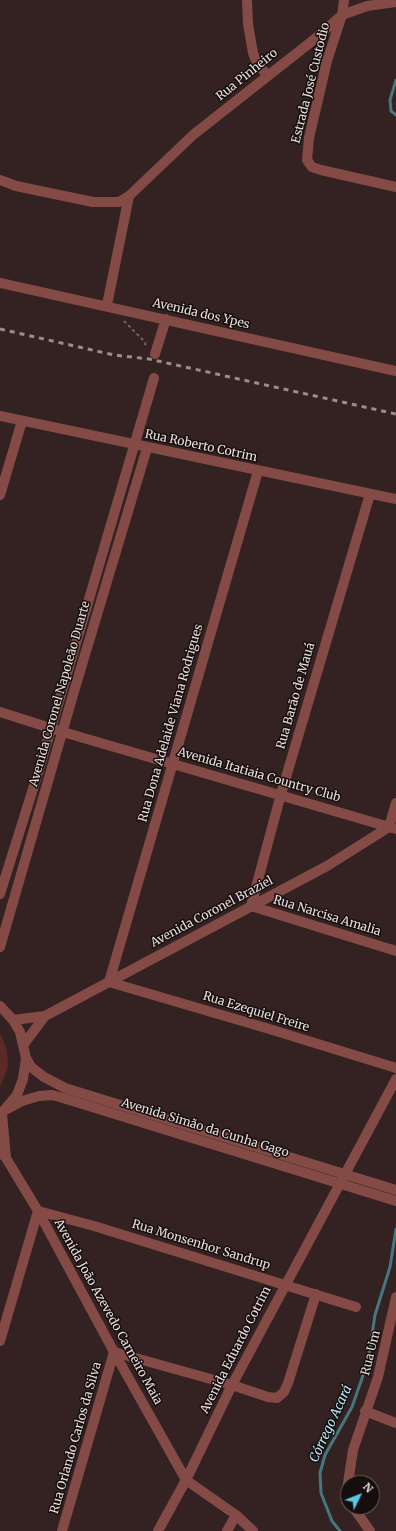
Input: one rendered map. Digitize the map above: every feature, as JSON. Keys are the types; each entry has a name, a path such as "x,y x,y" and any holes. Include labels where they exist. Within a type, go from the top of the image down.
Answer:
{"street":[{"path":"247,0 248,24 253,53 258,63 268,76"},
{"path":"342,15 344,0"},
{"name":"Rua Pinheiro","path":"0,180 16,186 93,202 119,202 129,196 193,135 342,15 367,6 396,2"},
{"name":"Estrada José Custodio","path":"342,15 327,61 308,144 307,160 312,166 321,170 396,187"},
{"path":"107,305 129,196"},
{"name":"Avenida dos Ypes","path":"0,283 107,305 396,371"},
{"path":"152,354 166,319"},
{"name":"Avenida Coronel Napoleão Duarte","path":"0,894 133,444 154,378"},
{"name":"Rua Roberto Cotrim","path":"0,416 396,499"},
{"path":"0,495 22,420"},
{"name":"Avenida Coronel Napoleão Duarte","path":"0,947 147,448"},
{"name":"Rua Dona Adelaide Viana Rodrigues","path":"109,982 258,471"},
{"name":"Rua Barão de Mauá","path":"251,906 281,794 370,494"},
{"name":"Avenida Itatiaia Country Club","path":"0,712 63,732 281,794 392,828"},
{"path":"392,828 396,803"},
{"name":"Avenida Coronel Braziel","path":"13,1020 45,1016 327,866 392,828"},
{"name":"Rua Narcisa Amalia","path":"251,906 396,950"},
{"name":"Rua Ezequiel Freire","path":"109,982 396,1068"},
{"path":"0,1006 13,1020 24,1044 26,1058 23,1079 17,1095 3,1113"},
{"name":"Avenida Coronel Braziel","path":"24,1044 45,1016"},
{"name":"Avenida Simão da Cunha Gago","path":"26,1058 31,1067 64,1093 250,1150 396,1197"},
{"name":"Avenida Eduardo Cotrim","path":"158,1531 186,1480 232,1385 285,1284 396,1079"},
{"name":"Avenida Simão da Cunha Gago","path":"3,1113 22,1101 39,1096 64,1093"},
{"name":"Avenida João Azevedo Carneiro Maia","path":"3,1113 3,1155 38,1211 114,1352 186,1480"},
{"path":"0,1341 38,1211"},
{"name":"Rua Monsenhor Sandrup","path":"38,1211 94,1226 356,1307"},
{"path":"114,1352 232,1385 268,1397 277,1398 281,1396 288,1383 316,1294"},
{"name":"Rua Um","path":"349,1475 353,1450 365,1411 378,1377 395,1315 396,1297"},
{"name":"Rua Orlando Carlos da Silva","path":"62,1531 114,1352"},
{"path":"365,1411 396,1423"},
{"path":"186,1480 236,1515 253,1531"},
{"path":"228,1531 236,1515"},
{"path":"359,1515 370,1531"}],"path":[{"path":"123,321 145,342 152,354"}],"shaded area":[{"path":"0,1033 7,1050 8,1067 0,1087"}],"waterway":[{"name":"Córrego Acará","path":"396,80 390,100 391,111 396,115"},
{"name":"Córrego Acará","path":"340,1531 332,1521 321,1493 320,1473 325,1455 352,1407 368,1361 375,1315 390,1267 396,1229"}],"railway":[{"path":"0,329 114,355 149,359 396,414"}]}
